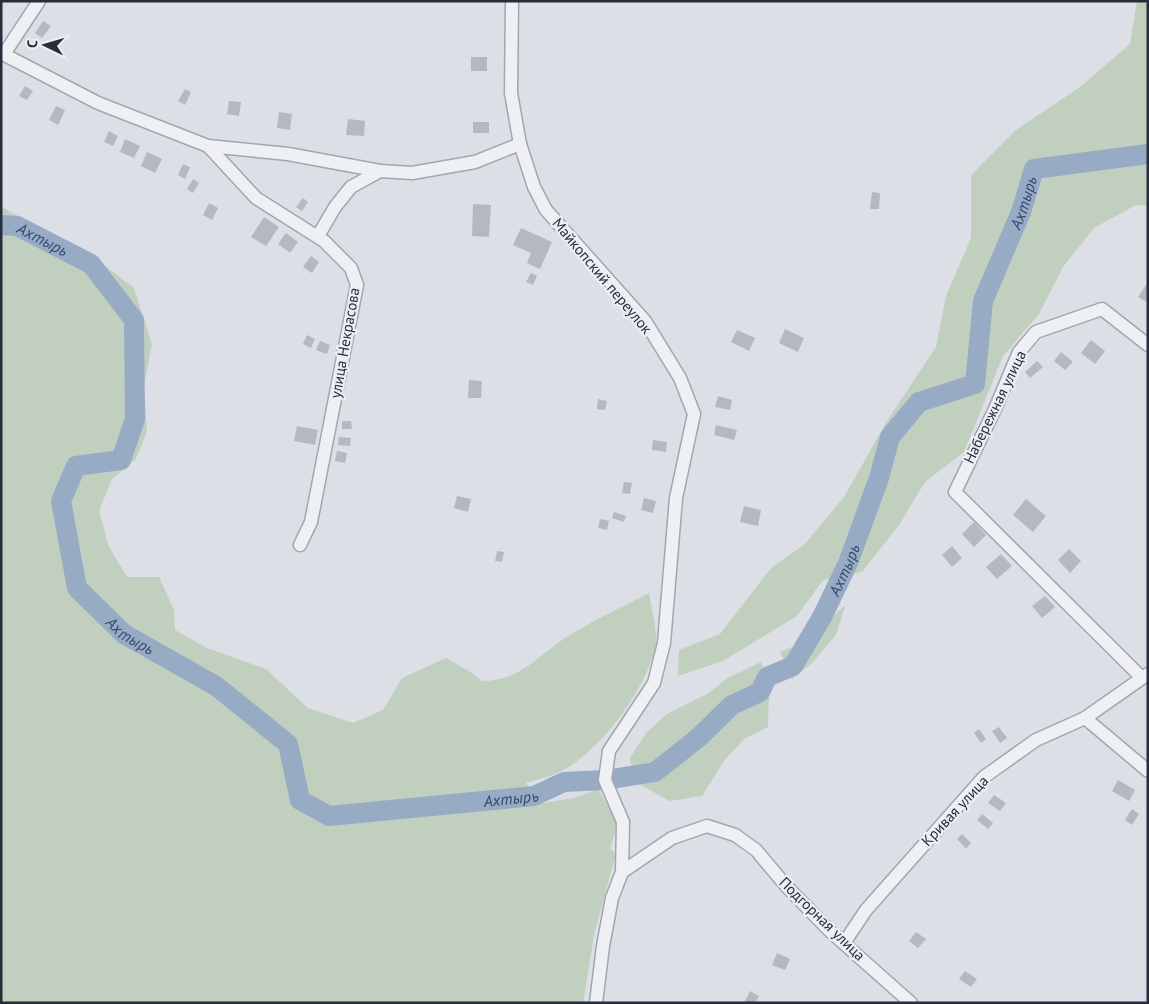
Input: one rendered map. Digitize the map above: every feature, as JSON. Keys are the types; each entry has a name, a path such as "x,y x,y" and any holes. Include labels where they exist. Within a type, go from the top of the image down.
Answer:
{"street":[{"path":"3,54 39,1"},
{"name":"Майкопский переулок","path":"512,1 511,94 520,144 534,187 546,210 645,321 680,378 694,414 676,498 664,643 654,683 609,751 606,780 623,822 622,872"},
{"name":"улица Некрасова","path":"3,54 98,103 208,146 288,154 380,171 412,173 474,162 520,144"},
{"name":"улица Некрасова","path":"208,146 256,198 318,236 352,268 357,286 311,522 300,544"},
{"path":"318,236 335,207 352,187 380,171"},
{"name":"Набережная улица","path":"955,492 995,409 1019,352 1036,332 1102,309 1148,345"},
{"name":"Кривая улица","path":"844,943 866,910 984,777 1036,740 1085,718 1144,675 955,492"},
{"path":"1085,718 1148,771"},
{"name":"Подгорная улица","path":"622,872 672,838 707,826 735,834 756,850 787,887 844,943 911,1003"},
{"path":"596,1003 603,946 612,898 622,872"}],"green space":[{"path":"1137,1 1148,1 1148,206 1136,205 1094,228 1063,267 1039,314 1003,356 964,452 925,482 899,525 862,572 823,580 797,616 723,661 678,676 679,650 720,634 771,568 805,544 844,497 887,421 936,347 946,296 971,238 971,175 1016,130 1080,87 1130,44"},
{"path":"1,207 48,231 96,259 134,288 152,344 144,386 147,432 135,460 112,479 99,511 109,547 127,577 159,577 174,610 175,630 207,648 266,669 308,708 353,723 383,710 402,678 446,658 482,681 508,677 528,666 557,643 578,630 649,593 656,646 651,662 633,698 608,732 579,759 556,774 526,783 543,803 574,798 598,789 618,824 610,848 616,854 594,935 583,1003 1,1003"},
{"path":"845,606 836,635 812,663 792,679 780,652 794,646"},
{"path":"761,662 773,689 769,696 768,727 744,739 724,761 702,796 670,801 635,782 630,758 646,733 667,714 707,694 728,678"}],"building":[{"path":"43,21 51,26 42,38 35,33"},
{"path":"471,57 487,57 487,71 471,71"},
{"path":"25,86 33,91 27,100 19,96"},
{"path":"185,89 191,92 185,105 178,101"},
{"path":"229,101 241,102 239,116 227,114"},
{"path":"56,106 65,110 58,125 49,120"},
{"path":"279,112 292,114 290,130 277,128"},
{"path":"348,119 365,121 364,136 346,135"},
{"path":"473,122 489,122 489,133 473,133"},
{"path":"109,131 118,136 113,146 104,142"},
{"path":"125,139 140,146 134,158 120,152"},
{"path":"147,152 162,159 155,173 141,166"},
{"path":"183,164 190,167 185,179 178,175"},
{"path":"193,179 199,183 193,193 187,189"},
{"path":"872,192 880,193 879,209 870,209"},
{"path":"303,198 308,202 302,211 296,207"},
{"path":"209,203 218,208 212,220 203,215"},
{"path":"473,204 491,205 489,237 472,236"},
{"path":"264,217 279,227 266,246 251,237"},
{"path":"521,228 552,242 540,269 527,263 531,253 513,245"},
{"path":"286,233 298,242 290,253 278,244"},
{"path":"311,256 319,262 312,273 303,267"},
{"path":"531,273 537,276 533,285 526,282"},
{"path":"1148,282 1148,303 1138,297"},
{"path":"785,329 804,338 798,352 779,343"},
{"path":"737,330 755,338 749,351 731,342"},
{"path":"307,335 315,339 311,348 303,344"},
{"path":"1091,340 1105,351 1095,364 1081,353"},
{"path":"320,341 330,345 327,354 316,350"},
{"path":"1061,352 1073,362 1065,370 1054,361"},
{"path":"1037,361 1043,367 1030,378 1025,372"},
{"path":"469,380 482,381 481,398 468,398"},
{"path":"718,396 732,400 730,410 715,407"},
{"path":"598,399 607,401 605,410 597,409"},
{"path":"342,421 351,421 352,429 342,429"},
{"path":"716,425 737,430 734,440 714,435"},
{"path":"297,426 318,430 315,445 294,441"},
{"path":"339,437 351,438 350,446 338,445"},
{"path":"653,440 667,442 666,452 652,450"},
{"path":"337,451 347,453 345,463 335,461"},
{"path":"624,482 632,483 630,494 622,493"},
{"path":"457,496 471,499 468,512 454,508"},
{"path":"644,498 656,501 653,513 641,510"},
{"path":"1026,499 1046,516 1033,532 1013,515"},
{"path":"744,506 761,510 758,526 740,522"},
{"path":"614,512 626,516 624,522 612,518"},
{"path":"600,519 609,521 607,530 598,528"},
{"path":"974,522 986,535 974,547 962,534"},
{"path":"952,546 962,558 952,567 942,555"},
{"path":"1069,549 1081,561 1070,573 1058,560"},
{"path":"497,551 504,552 502,562 495,561"},
{"path":"1001,554 1012,566 997,579 986,567"},
{"path":"1045,596 1055,607 1042,618 1032,606"},
{"path":"999,727 1007,738 1000,743 992,731"},
{"path":"979,729 986,739 981,743 974,733"},
{"path":"1118,780 1135,790 1129,801 1112,791"},
{"path":"994,795 1006,803 1000,811 988,803"},
{"path":"1132,809 1139,814 1132,825 1125,820"},
{"path":"982,814 993,823 988,829 977,820"},
{"path":"962,834 971,843 966,849 957,839"},
{"path":"916,932 926,939 918,948 909,941"},
{"path":"777,953 790,959 785,970 772,965"},
{"path":"965,971 977,979 971,987 959,979"},
{"path":"750,991 759,996 755,1003 744,1003"}],"waterway":[{"name":"Ахтырь","path":"1,225 17,226 91,264 134,320 135,419 121,460 76,466 61,501 77,588 124,634 216,686 288,744 300,800 329,816 534,796 564,782 605,780 655,772 698,738 732,705 760,692 767,677 793,666 822,617 848,563 879,478 890,437 919,402 975,384 983,301 1021,212 1034,169 1148,154"}]}
